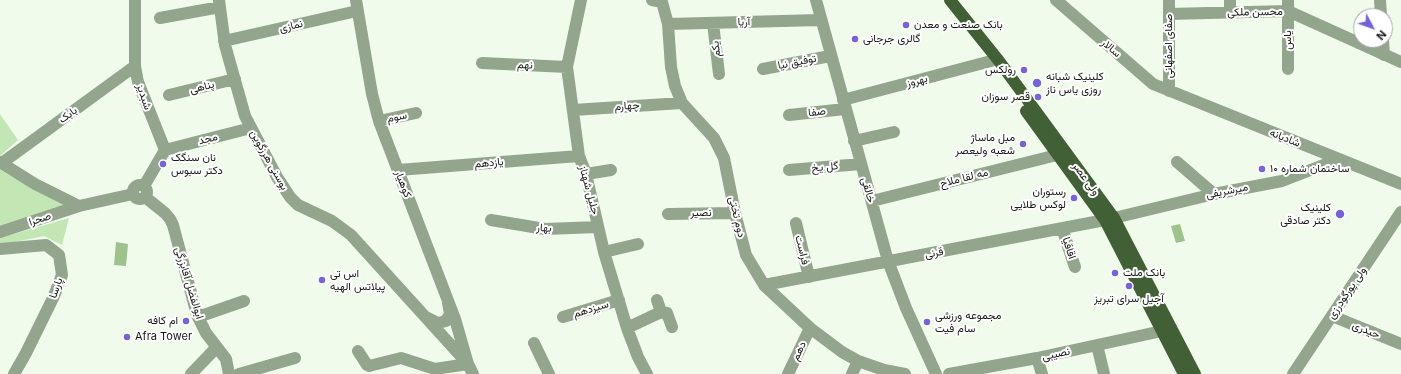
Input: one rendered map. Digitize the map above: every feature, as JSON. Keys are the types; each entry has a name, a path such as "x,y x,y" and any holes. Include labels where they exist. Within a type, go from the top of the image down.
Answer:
{"main road":[{"name":"ولی عصر","path":"942,0 991,61 1057,155 1109,219 1184,374"},
{"name":"ولی عصر","path":"950,0 999,60 1109,219 1195,374"}],"street":[{"name":"شبدیز","path":"135,0 135,66 138,82 165,150"},
{"name":"جلیل شهناز","path":"581,0 567,68 579,156 586,174 604,252 627,328 638,357 647,374"},
{"name":"دوم تختی","path":"652,0 662,2 668,24 671,67 675,86 682,103 714,138 724,158 735,213 746,255 764,285 810,328 842,352 858,361 884,370 905,374"},
{"name":"خالقی","path":"816,0 820,20 888,261 906,308 936,374"},
{"name":"سالار","path":"1056,0 1153,84 1169,91"},
{"name":"صفای اصفهانی","path":"1169,0 1169,91"},
{"path":"160,18 219,4"},
{"name":"بوسنی هرزگوین","path":"219,4 224,41 246,116 251,128 290,197 298,205 332,222 351,235 424,315 470,369"},
{"name":"نمازی","path":"224,41 356,5"},
{"name":"کوهیار","path":"356,5 372,94 379,121 455,318 470,369"},
{"name":"محسن ملکی","path":"1169,14 1230,6 1288,6 1384,55 1401,62"},
{"name":"یاس","path":"1288,6 1288,69"},
{"name":"آریا","path":"668,24 820,20"},
{"name":"یکم","path":"713,23 719,74"},
{"path":"1384,48 1384,55"},
{"name":"توفیق نیا","path":"763,69 830,56"},
{"name":"بهروز","path":"844,105 991,61"},
{"name":"نهم","path":"482,63 567,68"},
{"name":"بابک","path":"1,162 135,66"},
{"name":"پناهی","path":"169,95 235,79"},
{"name":"شادیانه","path":"1169,91 1401,184"},
{"name":"چهارم","path":"572,110 682,103"},
{"name":"صفا","path":"789,115 844,105"},
{"name":"سوم","path":"379,121 416,113"},
{"name":"مجد","path":"165,150 251,128"},
{"path":"854,141 894,132"},
{"path":"1,162 35,184 79,206 141,192 165,150"},
{"name":"مه لقا ملاح","path":"872,201 1057,155"},
{"name":"یازدهم","path":"398,170 579,156"},
{"name":"میرشریفی","path":"1109,219 1214,194 1282,181 1338,159"},
{"path":"1177,162 1214,194"},
{"name":"گل یخ","path":"789,170 861,164"},
{"path":"586,174 612,170"},
{"name":"ابوالفضل آقابزرگی","path":"141,192 165,213 173,225 198,318 206,333 226,360 229,374"},
{"name":"صحرا","path":"0,232 79,206"},
{"name":"ولی پورگودرزی","path":"1293,374 1401,212"},
{"name":"نصیر","path":"668,214 735,213"},
{"name":"قرنی","path":"764,285 1109,219"},
{"name":"بهار","path":"491,220 545,229 598,228"},
{"name":"فراست","path":"796,223 809,277"},
{"name":"اقاقیا","path":"1062,228 1075,268"},
{"path":"604,252 638,244"},
{"name":"پارسا","path":"0,250 46,245 59,254 62,275 54,296 14,374"},
{"path":"424,315 438,323 446,321 450,314 448,300"},
{"name":"سیزدهم","path":"563,318 619,300"},
{"path":"657,300 661,312"},
{"path":"198,318 244,301"},
{"path":"627,328 661,312 667,313 672,327"},
{"name":"حیدری","path":"1332,316 1401,344"},
{"name":"دهم","path":"788,374 810,328"},
{"name":"نصیبی","path":"949,374 1037,358 1162,331"},
{"path":"534,343 549,374"},
{"path":"1096,345 1104,374"},
{"path":"191,374 217,347"},
{"path":"358,350 369,366 401,358 435,369 470,369"},
{"path":"239,374 295,358"},
{"path":"1037,358 1042,374"},
{"path":"852,374 858,361"}],"shaded area":[{"path":"0,114 18,140 0,156"},
{"path":"0,165 70,204 0,229"},
{"path":"69,218 62,245 44,236 0,245 0,238"},
{"path":"1180,224 1185,241 1176,243 1171,226"},
{"path":"116,242 128,244 126,266 114,265"}],"place":[{"name":"بانک صنعت و معدن","path":"906,25"},
{"name":"گالری جرجانی","path":"855,39"},
{"name":"رولکس","path":"1024,70"},
{"name":"کلینیک شبانه روزی یاس ناز","path":"1037,83"},
{"name":"قصر سوزان","path":"1038,97"},
{"name":"مبل ماساژ شعبه ولیعصر","path":"1023,144"},
{"name":"نان سنگک دکتر سبوس","path":"163,164"},
{"name":"ساختمان شماره ۱۰","path":"1262,169"},
{"name":"رستوران لوکس طلایی","path":"1074,198"},
{"name":"کلینیک دکتر صادقی","path":"1340,214"},
{"name":"بانک ملت","path":"1115,273"},
{"name":"اس تی پیلاتس الهیه","path":"322,280"},
{"name":"آجیل سرای تبریز","path":"1129,286"},
{"name":"ام کافه","path":"186,321"},
{"name":"مجموعه ورزشی سام فیت","path":"927,322"},
{"name":"Afra Tower","path":"127,337"}]}
